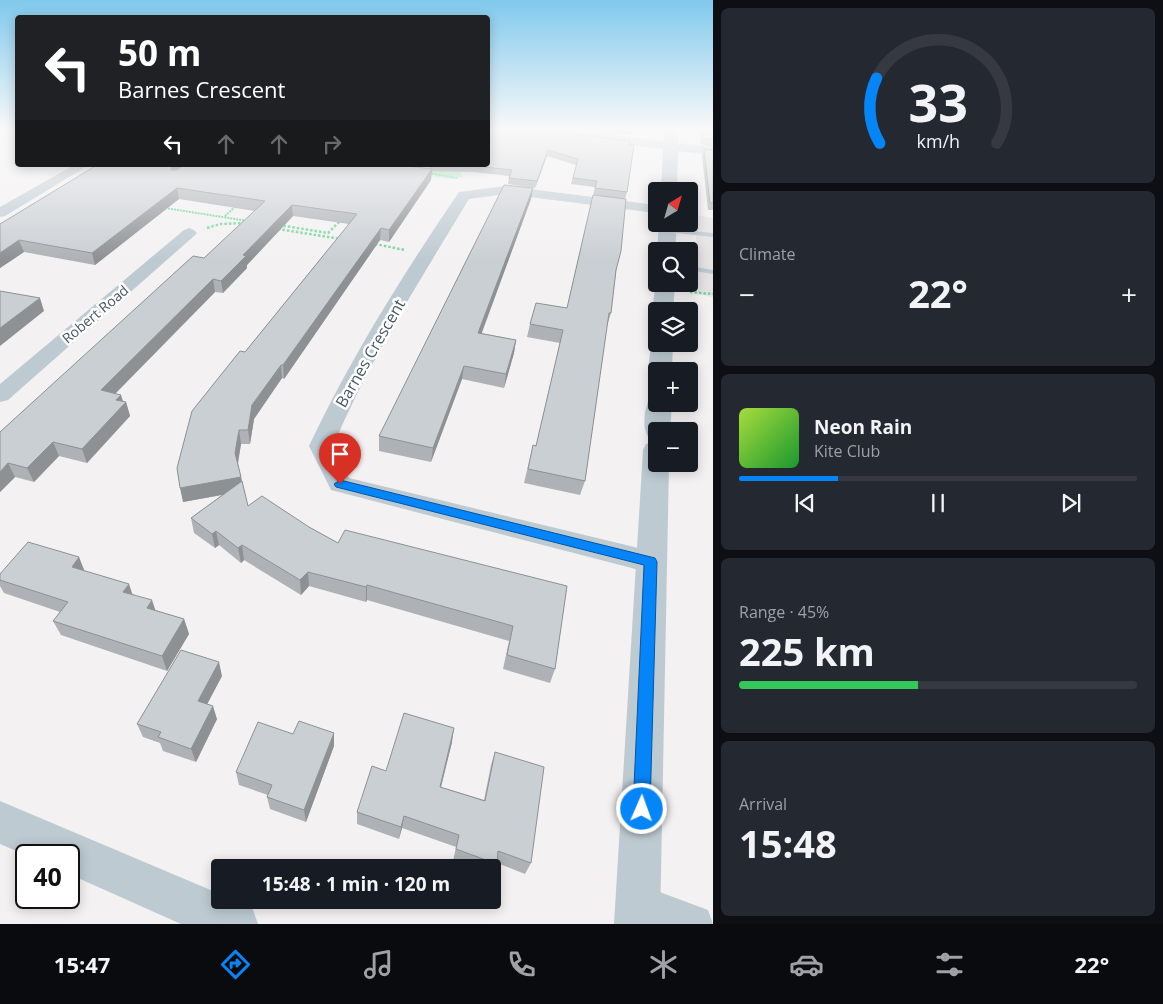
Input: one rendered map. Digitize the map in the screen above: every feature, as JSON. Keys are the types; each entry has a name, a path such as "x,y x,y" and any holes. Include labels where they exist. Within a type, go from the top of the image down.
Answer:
{"street":[{"path":"0,213 69,173"},
{"name":"Barnes Crescent","path":"648,208 506,190 464,195 340,404 321,446 340,484 651,562"},
{"name":"Robert Road","path":"0,394 189,233"},
{"path":"655,472 638,914 694,924"},
{"path":"0,822 236,924"}],"lane":[{"path":"696,232 713,235"},
{"path":"698,270 713,272"}],"path":[{"path":"428,173 454,177 482,193"},
{"path":"225,217 238,205"},
{"path":"157,207 253,223 220,224 189,233"},
{"path":"328,233 342,219"},
{"path":"328,233 272,226 349,240"},
{"path":"328,233 330,237"},
{"path":"369,244 428,253"},
{"path":"690,292 713,294"}],"shaded area":[{"path":"698,215 713,218 713,297 697,294 698,242 696,242"}],"green space":[{"path":"409,173 461,173 463,177 452,179"}],"building":[{"path":"84,173 429,173 389,230 381,228 252,405 248,430 239,430 235,453 241,477 180,488 177,468 192,411 240,351 245,352 357,214 292,205 243,255 246,256 221,281 213,279 101,390 121,395 116,400 126,402 82,449 53,442 27,468 8,463 0,472 0,432 193,256 204,258 265,201 177,188 92,253 19,240 0,253 0,224"},
{"path":"511,173 540,173 537,181 509,178"},
{"path":"574,173 630,173 627,192 595,188 597,181 573,178"},
{"path":"707,173 713,173 713,203 710,203"},
{"path":"504,185 533,188 478,333 516,340 506,374 464,366 433,448 379,436"},
{"path":"593,195 626,199 621,251 616,270 611,313 609,313 585,481 528,469 533,445 536,446 563,330 530,324 536,303 567,308"},
{"path":"0,291 40,298 0,328"},
{"path":"242,481 248,506 262,496 309,527 338,543 345,530 567,586 555,669 507,655 513,626 367,585 366,587 308,572 300,580 242,545 238,548 216,531 212,534 191,518"},
{"path":"28,542 79,557 72,567 129,584 123,592 152,600 147,608 184,619 162,656 53,621 68,602 0,580 0,574"},
{"path":"181,650 219,662 198,701 213,706 191,749 158,737 161,732 137,724"},
{"path":"404,713 454,728 440,787 485,801 495,752 544,767 531,863 498,851 497,859 483,859 456,849 459,835 404,816 401,827 357,812 372,766 386,771"},
{"path":"299,721 334,733 304,810 267,797 272,785 236,772 258,722 293,734"}],"route":[{"path":"340,484 651,562 642,809"}]}
